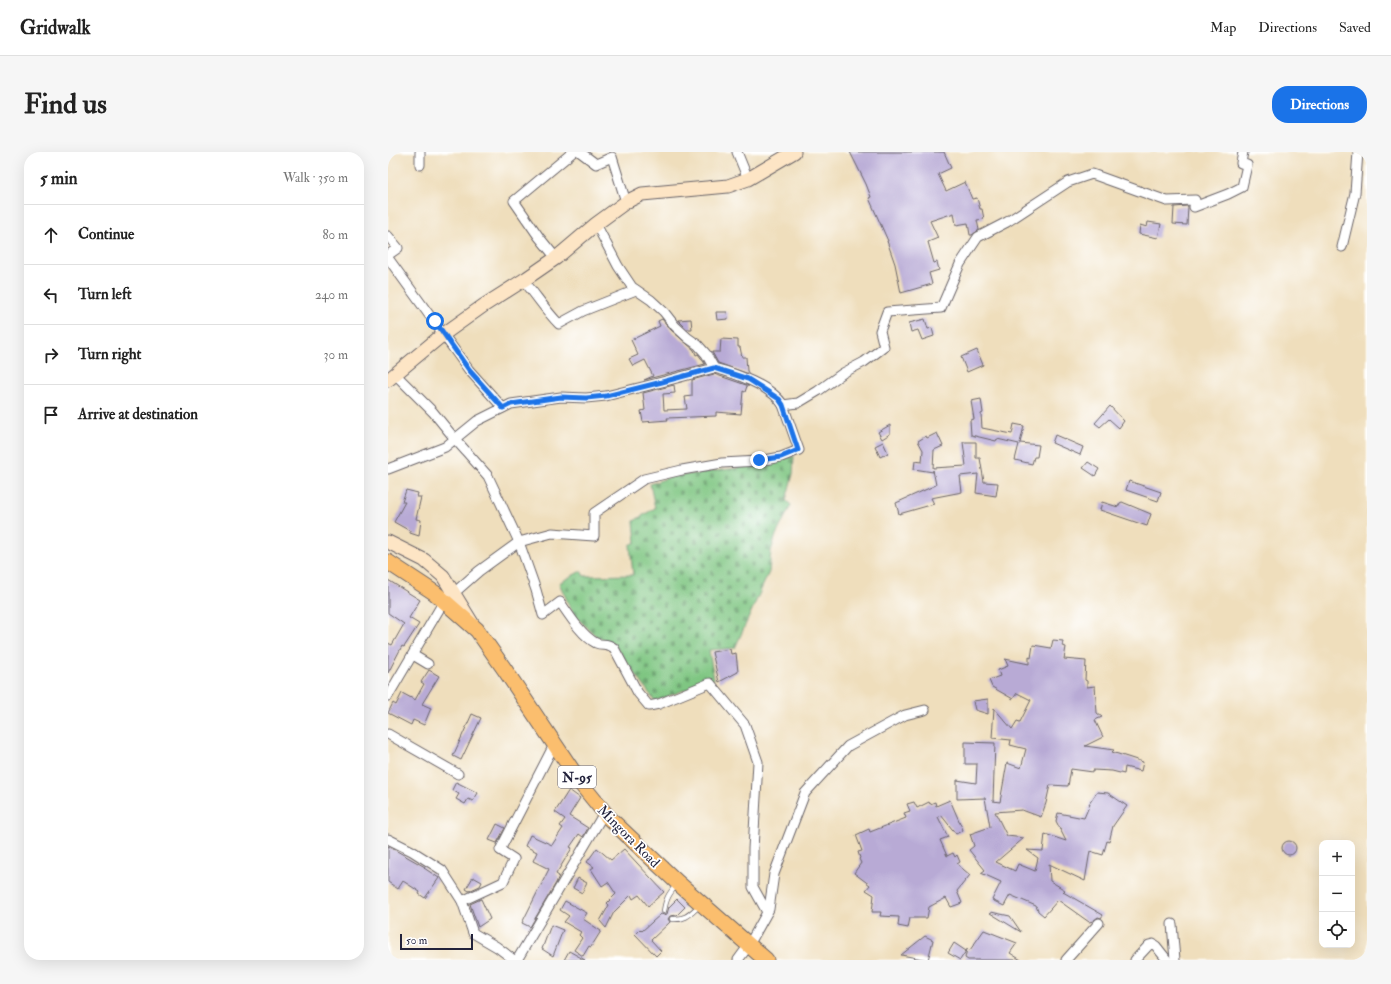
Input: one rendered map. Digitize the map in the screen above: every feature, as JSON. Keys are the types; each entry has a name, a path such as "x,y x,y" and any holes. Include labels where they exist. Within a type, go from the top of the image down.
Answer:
{"main road":[{"path":"391,377 444,334 483,306 524,281 556,258 596,224 626,202 642,194 728,186 748,179 794,152"},
{"path":"388,542 424,560 443,576 449,597"},
{"name":"N-95","path":"388,562 435,593 449,597"},
{"name":"Mingora Road","path":"449,597 477,630 555,743 582,785 604,813 701,904 766,960"}],"street":[{"path":"420,152 420,165"},
{"path":"556,258 539,237 514,201 579,152 596,164 612,157 626,202"},
{"path":"737,152 748,179"},
{"path":"783,405 798,403 843,373 864,362 884,347 880,331 887,312 941,308 960,264 978,237 1007,222 1068,182 1092,174 1166,201 1194,200 1194,207 1242,187 1247,165 1241,163 1243,152"},
{"path":"1342,247 1355,193 1358,152"},
{"path":"596,224 618,266 632,287 651,300 664,312 675,326 698,345 706,354 714,368"},
{"path":"388,236 398,248 388,257 469,370 503,408"},
{"path":"524,281 546,311 559,324 583,311 636,290"},
{"path":"388,469 445,447 476,421 511,404 561,397 586,398 606,396 714,368 748,379 779,399 783,405 798,450 781,457 722,463 644,479 594,513 594,536 552,533 519,542 479,571 449,597 388,696"},
{"path":"391,377 433,412 454,439 488,476 519,542 543,615 560,602 572,619 591,639 598,644 608,644 614,648 638,693 649,706 659,704 710,683 746,725 758,762 753,849 753,886 767,912"},
{"path":"413,655 428,664"},
{"path":"738,960 749,945 767,912 774,874 805,793 848,746 905,715 924,710"},
{"path":"388,734 458,774"},
{"path":"462,902 503,882 514,859 500,850 555,743"},
{"path":"517,960 604,813"},
{"path":"388,839 412,851 442,870 462,902 473,933 497,947 514,960"},
{"path":"1066,960 1099,923"},
{"path":"1172,924 1175,960"},
{"path":"1135,960 1149,945 1153,944 1167,960"}],"lane":[{"path":"664,911 665,902 668,895 678,883"},
{"path":"672,919 682,920 701,904"}],"green space":[{"path":"794,456 793,474 786,500 791,505 776,535 771,551 769,572 735,648 709,650 714,679 655,701 612,642 598,638 574,615 559,583 581,571 584,576 633,575 630,545 636,542 634,521 655,508 650,484 670,477 752,466"}],"building":[{"path":"850,152 944,152 951,168 938,174 946,191 965,182 972,199 977,198 980,209 982,209 984,219 977,220 979,230 972,235 970,235 968,223 956,225 954,213 930,221 938,238 928,242 934,263 937,262 939,270 929,273 932,284 901,293 895,264 888,241 869,198 871,197 866,184"},
{"path":"1188,206 1187,225 1173,224 1174,207"},
{"path":"1148,222 1161,224 1158,238 1139,234 1140,225 1147,227"},
{"path":"716,312 727,312 728,319 717,320"},
{"path":"662,319 671,330 694,350 696,355 698,354 705,364 644,380 653,376 645,360 633,366 629,359 638,355 631,340 660,326 658,321"},
{"path":"691,319 692,329 687,329 678,320"},
{"path":"925,319 928,329 932,328 934,336 922,340 918,330 911,332 909,323"},
{"path":"721,339 738,340 738,347 740,347 742,357 746,357 747,371 749,374 718,363 712,352 720,352"},
{"path":"977,350 983,365 967,372 961,357"},
{"path":"714,374 749,386 747,386 745,392 743,391 741,414 716,412 716,416 667,418 668,420 643,422 641,411 645,410 643,393 674,385 675,393 663,394 664,410 687,409 685,397 692,396 692,380"},
{"path":"981,399 983,413 981,414 982,428 1012,434 1014,424 1024,426 1020,443 1039,445 1037,457 1034,457 1032,464 1015,460 1019,444 997,439 996,441 971,435 970,420 974,419 971,401"},
{"path":"1110,406 1124,421 1119,428 1109,419 1100,427 1095,423"},
{"path":"890,425 890,434 882,439 878,432"},
{"path":"937,433 943,446 934,450 933,468 966,466 963,442 976,442 976,458 980,458 984,482 998,483 996,496 976,493 978,474 960,476 962,492 931,498 934,504 899,514 896,503 936,485 933,470 933,472 914,469 915,461 922,462 923,450 918,441 926,436 927,438"},
{"path":"1055,435 1083,447 1080,455 1052,443"},
{"path":"883,442 888,453 880,457 875,446"},
{"path":"1088,462 1099,469 1095,476 1083,468"},
{"path":"1129,481 1161,492 1158,501 1126,490"},
{"path":"406,490 418,493 417,497 421,497 416,519 421,520 419,536 410,533 410,531 394,522 405,502 402,502"},
{"path":"1102,502 1118,507 1122,502 1151,514 1147,526 1100,510"},
{"path":"388,580 420,600 409,618 419,624 404,647 402,646 388,673 388,643 392,645 404,624 388,613"},
{"path":"1053,640 1063,641 1062,646 1066,647 1064,659 1086,661 1085,680 1087,681 1087,687 1095,686 1097,713 1102,717 1095,720 1103,737 1085,746 1114,750 1112,752 1143,762 1141,771 1125,767 1124,774 1112,771 1093,770 1093,772 1071,769 1068,786 1050,785 1041,817 1022,810 995,812 1007,836 1024,838 996,862 1015,871 1018,864 1035,871 1038,858 1027,850 1043,851 1045,834 1066,841 1056,821 1058,813 1084,818 1089,804 1097,792 1108,793 1127,806 1113,826 1109,842 1107,841 1103,855 1090,851 1085,881 1049,864 1050,881 1065,890 1063,892 1103,915 1101,918 1098,917 1089,922 1058,900 1044,916 1038,911 1036,906 1010,895 1004,906 992,900 1001,882 981,873 985,870 969,850 974,846 970,834 990,827 985,798 957,799 957,780 976,783 977,764 965,764 965,742 995,743 993,801 1000,802 1007,763 1021,768 1026,749 1010,745 1011,740 992,738 994,708 1012,729 1017,721 1020,722 1031,700 1017,693 1013,699 992,687 989,680 1000,676 998,670 1008,666 1005,659 1029,664 1029,657 1031,658 1033,645 1051,648"},
{"path":"730,649 731,654 736,653 738,672 719,682 712,652"},
{"path":"429,670 439,676 422,704 431,708 424,725 413,720 411,725 388,713 393,703 396,705 402,693 415,700 424,684 421,682"},
{"path":"988,699 988,714 975,710 973,701"},
{"path":"472,714 481,718 461,760 453,756"},
{"path":"456,782 478,793 473,801 468,799 465,804 456,799 459,794 452,790"},
{"path":"569,790 580,798 569,816 588,828 583,837 579,834 570,847 572,848 556,874 559,876 556,883 530,927 522,923 549,869 533,861 537,852 525,846 530,835 552,845 563,828 560,826 565,819 555,812"},
{"path":"950,800 963,830 956,834 941,815 938,817 948,837 940,840 947,856 953,853 955,857 957,855 960,862 957,864 970,875 957,891 962,903 951,907 946,898 929,907 927,918 910,918 908,928 898,926 899,917 880,916 881,912 872,912 874,895 866,890 870,885 854,873 861,863 858,852 862,851 856,835 869,829 870,832 906,818 904,813 910,811 907,804 914,802 917,808 929,802 930,804 935,802 936,806"},
{"path":"497,824 505,828 497,843 489,840"},
{"path":"1289,841 1294,843 1296,848 1294,853 1289,855 1284,853 1282,848 1284,843"},
{"path":"388,846 425,867 424,868 439,878 425,898 419,894 420,892 403,881 398,889 388,882"},
{"path":"597,848 611,860 624,849 664,892 648,906 639,895 633,899 631,895 614,912 606,928 600,921 609,905 607,903 616,894 608,882 602,886 591,869 594,867 587,862"},
{"path":"473,877 482,882 480,886 469,891 466,889"},
{"path":"578,878 587,883 582,893 573,888"},
{"path":"481,899 490,919 478,927 470,904"},
{"path":"677,899 685,907 677,915 670,916 668,919 670,922 651,940 661,951 656,956 635,934 640,929 642,931 661,914 667,914 669,907"},
{"path":"565,901 587,913 583,919 601,931 591,947 589,946 583,956 574,950 582,938 579,935 581,932 564,922 569,916 560,910"},
{"path":"990,913 1010,916 1021,932"},
{"path":"551,925 563,930 553,956 542,949"},
{"path":"984,930 1017,943 1010,953 1021,960 968,960 965,958 967,949 970,950"},
{"path":"925,936 933,940 928,960 901,955"},
{"path":"954,943 966,951 960,960 948,953"},
{"path":"569,951 585,960 564,960"}],"route":[{"path":"435,321 469,370 503,408 511,404 561,397 586,398 606,396 714,368 748,379 779,399 783,405 792,429 798,450 781,457 759,460"}]}
